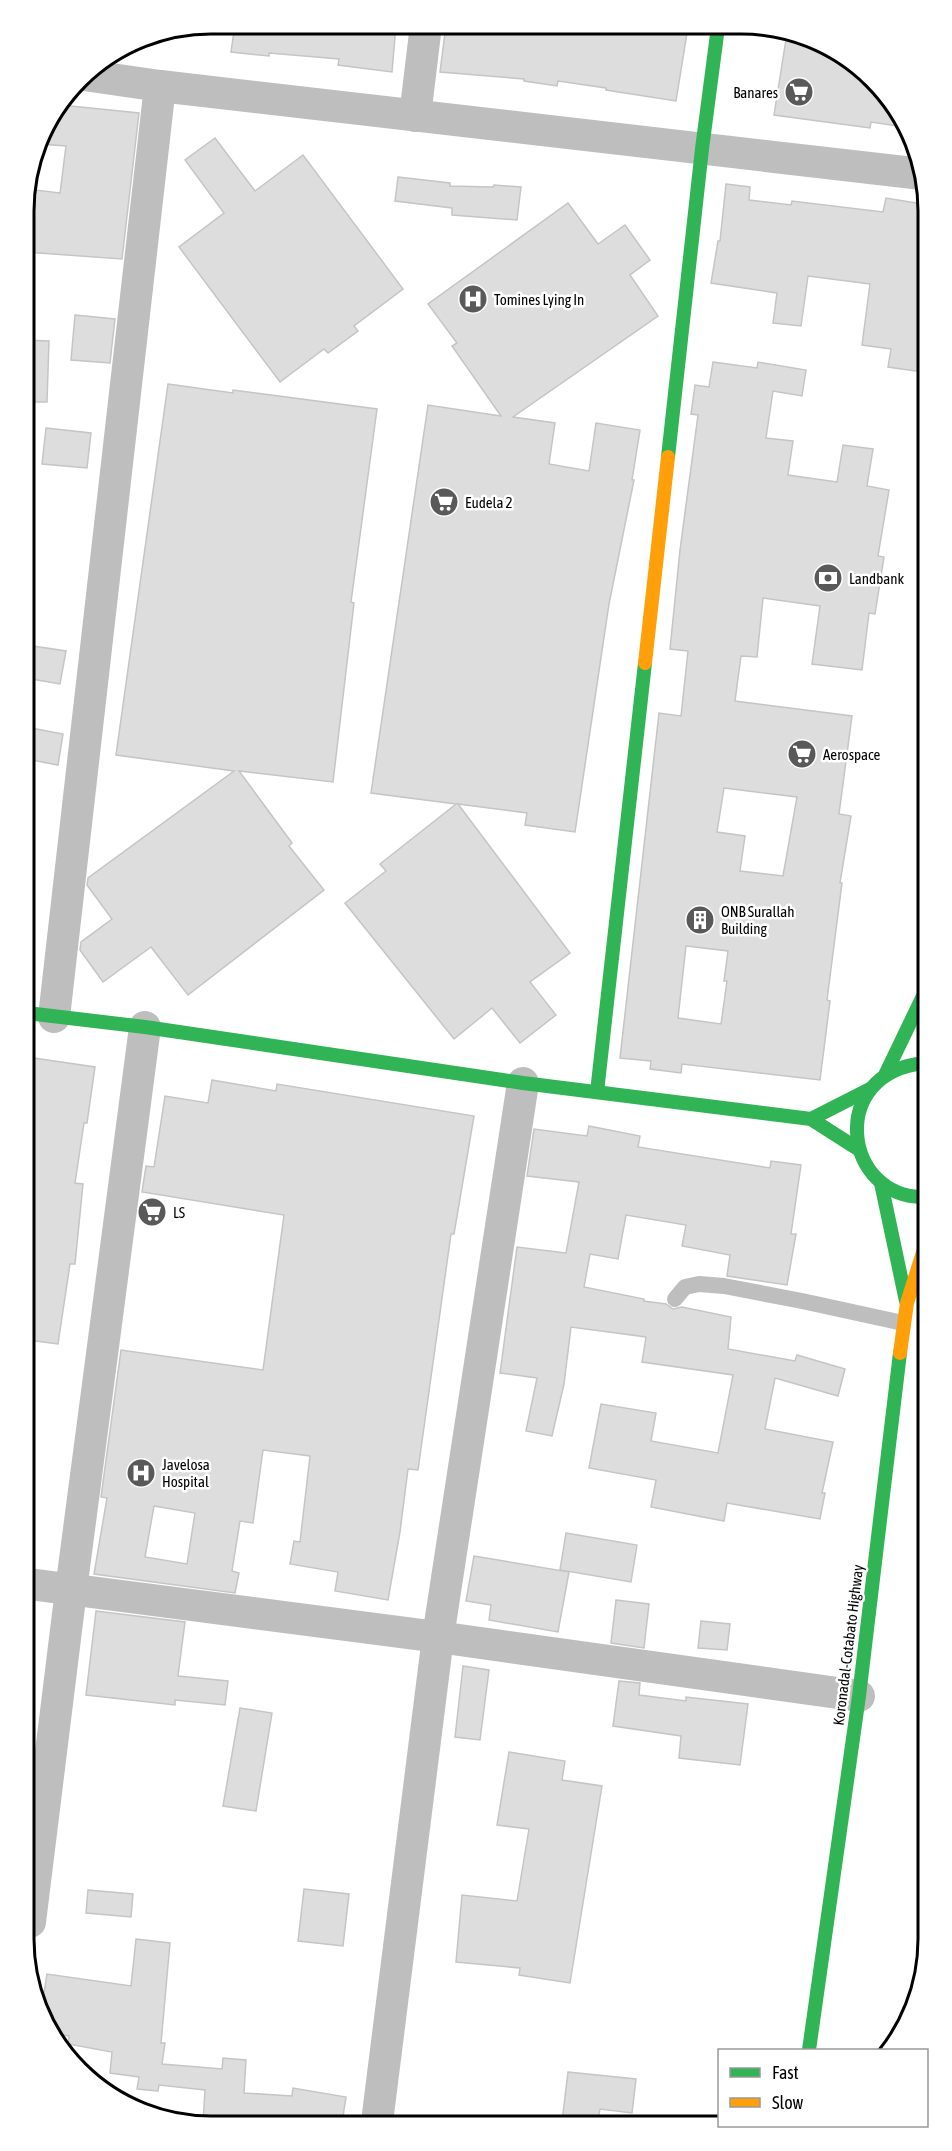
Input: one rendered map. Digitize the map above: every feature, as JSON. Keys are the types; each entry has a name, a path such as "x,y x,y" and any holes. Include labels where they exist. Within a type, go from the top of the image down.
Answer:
{"main road":[{"path":"597,1092 702,149 717,35"},
{"path":"885,1075 918,1007"},
{"path":"40,1015 145,1027 523,1083 810,1119 858,1149"},
{"path":"810,1119 870,1089 885,1075 904,1066 918,1064"},
{"path":"870,1089 857,1118 855,1128 858,1149 867,1168 881,1183 900,1194 917,1196"},
{"path":"881,1183 907,1303"},
{"name":"Koronadal-Cotabato Highway","path":"810,2049 859,1696 903,1323 917,1270"}],"street":[{"path":"415,116 425,35"},
{"path":"104,71 160,86 913,173"},
{"path":"40,1015 160,86"},
{"path":"35,1882 145,1027"},
{"path":"378,2116 438,1637 523,1083"},
{"path":"35,1585 438,1637 859,1696"}],"lane":[{"path":"675,1299 685,1287 699,1284 724,1286 903,1323"}],"building":[{"path":"233,35 395,35 392,72 338,65 339,59 231,52"},
{"path":"445,35 687,35 676,101 558,81 557,86 524,81 524,79 440,72"},
{"path":"786,41 819,53 839,64 866,86 895,126 871,122 870,128 774,115"},
{"path":"70,106 139,113 122,259 35,253 36,190 60,193 66,146 48,145"},
{"path":"215,138 255,191 303,155 403,289 354,326 358,331 328,353 324,349 280,382 179,247 224,213 185,160"},
{"path":"398,177 450,183 450,186 521,187 517,220 452,215 452,208 395,201"},
{"path":"726,184 750,187 749,200 791,205 792,201 883,212 886,198 917,203 918,371 888,367 891,349 862,345 870,284 808,276 801,326 773,323 777,293 711,283 718,241 720,241"},
{"path":"568,203 598,244 625,225 650,260 630,275 658,316 513,417 555,423 549,464 589,471 596,423 640,430 632,480 634,480 609,604 575,832 525,825 527,813 458,804 570,953 530,982 556,1015 520,1043 492,1008 454,1039 345,903 386,871 380,864 456,804 371,793 428,405 501,416 452,346 457,343 428,304"},
{"path":"75,315 115,319 110,363 71,360"},
{"path":"35,340 49,341 47,402 35,402"},
{"path":"713,362 757,368 758,362 806,370 802,396 773,391 766,438 793,441 788,475 837,482 843,445 873,449 867,486 889,490 878,556 884,557 875,614 869,613 862,670 812,664 820,606 763,598 757,657 741,656 735,701 852,716 839,814 851,816 840,883 842,883 827,1000 830,1001 820,1080 682,1064 681,1073 650,1069 651,1061 620,1058 659,713 681,716 688,651 670,649 680,550 698,415 691,414 695,385 709,387","holes":["724,788 797,797 783,876 740,871 745,836 717,832","686,946 728,951 724,981 727,981 721,1024 678,1018"]},
{"path":"168,384 377,409 351,602 354,603 333,782 239,771 292,843 289,846 324,890 188,995 151,947 103,982 80,950 81,942 112,919 87,885 88,878 234,771 116,755"},
{"path":"46,428 91,433 87,468 42,464"},
{"path":"35,646 66,651 60,684 35,680"},
{"path":"35,729 63,734 58,765 35,761"},
{"path":"35,1058 95,1067 75,1183 83,1184 75,1264 70,1264 58,1344 35,1341"},
{"path":"212,1080 276,1091 277,1084 474,1116 454,1234 451,1234 418,1470 408,1469 388,1600 335,1591 338,1572 290,1564 294,1541 300,1542 310,1456 263,1450 253,1523 240,1521 232,1571 239,1573 235,1593 94,1574 107,1498 101,1497 121,1350 263,1370 284,1215 142,1192 146,1166 154,1167 165,1096 208,1103","holes":["154,1506 195,1513 187,1564 145,1557"]},
{"path":"589,1126 640,1136 638,1147 770,1168 771,1161 801,1165 791,1234 796,1234 787,1285 727,1276 730,1255 682,1246 686,1225 626,1215 618,1259 590,1254 584,1287 666,1304 673,1309 682,1307 731,1317 728,1349 795,1361 797,1355 845,1369 838,1396 775,1378 765,1429 833,1442 822,1493 825,1493 820,1519 727,1503 724,1521 651,1507 656,1480 589,1468 601,1404 656,1413 651,1441 718,1453 733,1375 642,1362 646,1337 571,1327 564,1384 552,1436 526,1431 537,1378 500,1373 517,1247 566,1253 579,1182 527,1176 534,1129 587,1136"},
{"path":"566,1533 637,1545 631,1582 560,1570"},
{"path":"474,1556 569,1572 558,1632 489,1620 491,1605 466,1601"},
{"path":"616,1600 649,1604 644,1648 611,1643"},
{"path":"96,1611 185,1622 178,1676 228,1681 225,1705 175,1700 175,1705 86,1695"},
{"path":"701,1621 730,1624 727,1650 698,1648"},
{"path":"463,1666 489,1670 480,1740 455,1737"},
{"path":"619,1681 640,1683 639,1695 686,1701 686,1697 748,1704 740,1765 679,1758 681,1736 613,1726"},
{"path":"240,1708 272,1713 256,1811 223,1806"},
{"path":"509,1752 565,1761 562,1780 602,1786 570,1983 519,1975 520,1968 456,1962 462,1895 517,1901 529,1829 497,1825"},
{"path":"304,1889 349,1894 343,1946 298,1941"},
{"path":"88,1890 133,1894 131,1917 86,1913"},
{"path":"136,1939 170,1943 161,2043 165,2043 162,2064 222,2069 223,2058 246,2060 244,2093 292,2096 293,2088 346,2097 343,2116 203,2116 205,2090 159,2085 158,2091 137,2089 139,2077 110,2073 112,2052 69,2044 69,2036 63,2035 58,2028 44,1994 47,1974 131,1986"},
{"path":"568,2072 636,2079 632,2113 600,2109 599,2116 563,2116"}],"traffic: fast":[{"path":"668,457 717,35"},
{"path":"597,1092 645,663"},
{"path":"885,1075 918,1007"},
{"path":"35,1014 145,1027 523,1083 811,1119 858,1149"},
{"path":"917,1196 897,1192 876,1178 863,1158 857,1134 860,1110 872,1088 893,1071 918,1065"},
{"path":"811,1119 870,1089"},
{"path":"881,1183 906,1301"},
{"path":"809,2049 859,1696 900,1353"}],"traffic: slow":[{"path":"645,663 668,457"},
{"path":"900,1353 907,1303 917,1270"}],"place":[{"name":"Banares","path":"799,92"},
{"name":"Tomines Lying In","path":"473,299"},
{"name":"Eudela 2","path":"444,502"},
{"name":"Landbank","path":"828,578"},
{"name":"Aerospace","path":"802,754"},
{"name":"ONB Surallah Building","path":"700,920"},
{"name":"LS","path":"152,1212"},
{"name":"Javelosa Hospital","path":"141,1473"}]}
